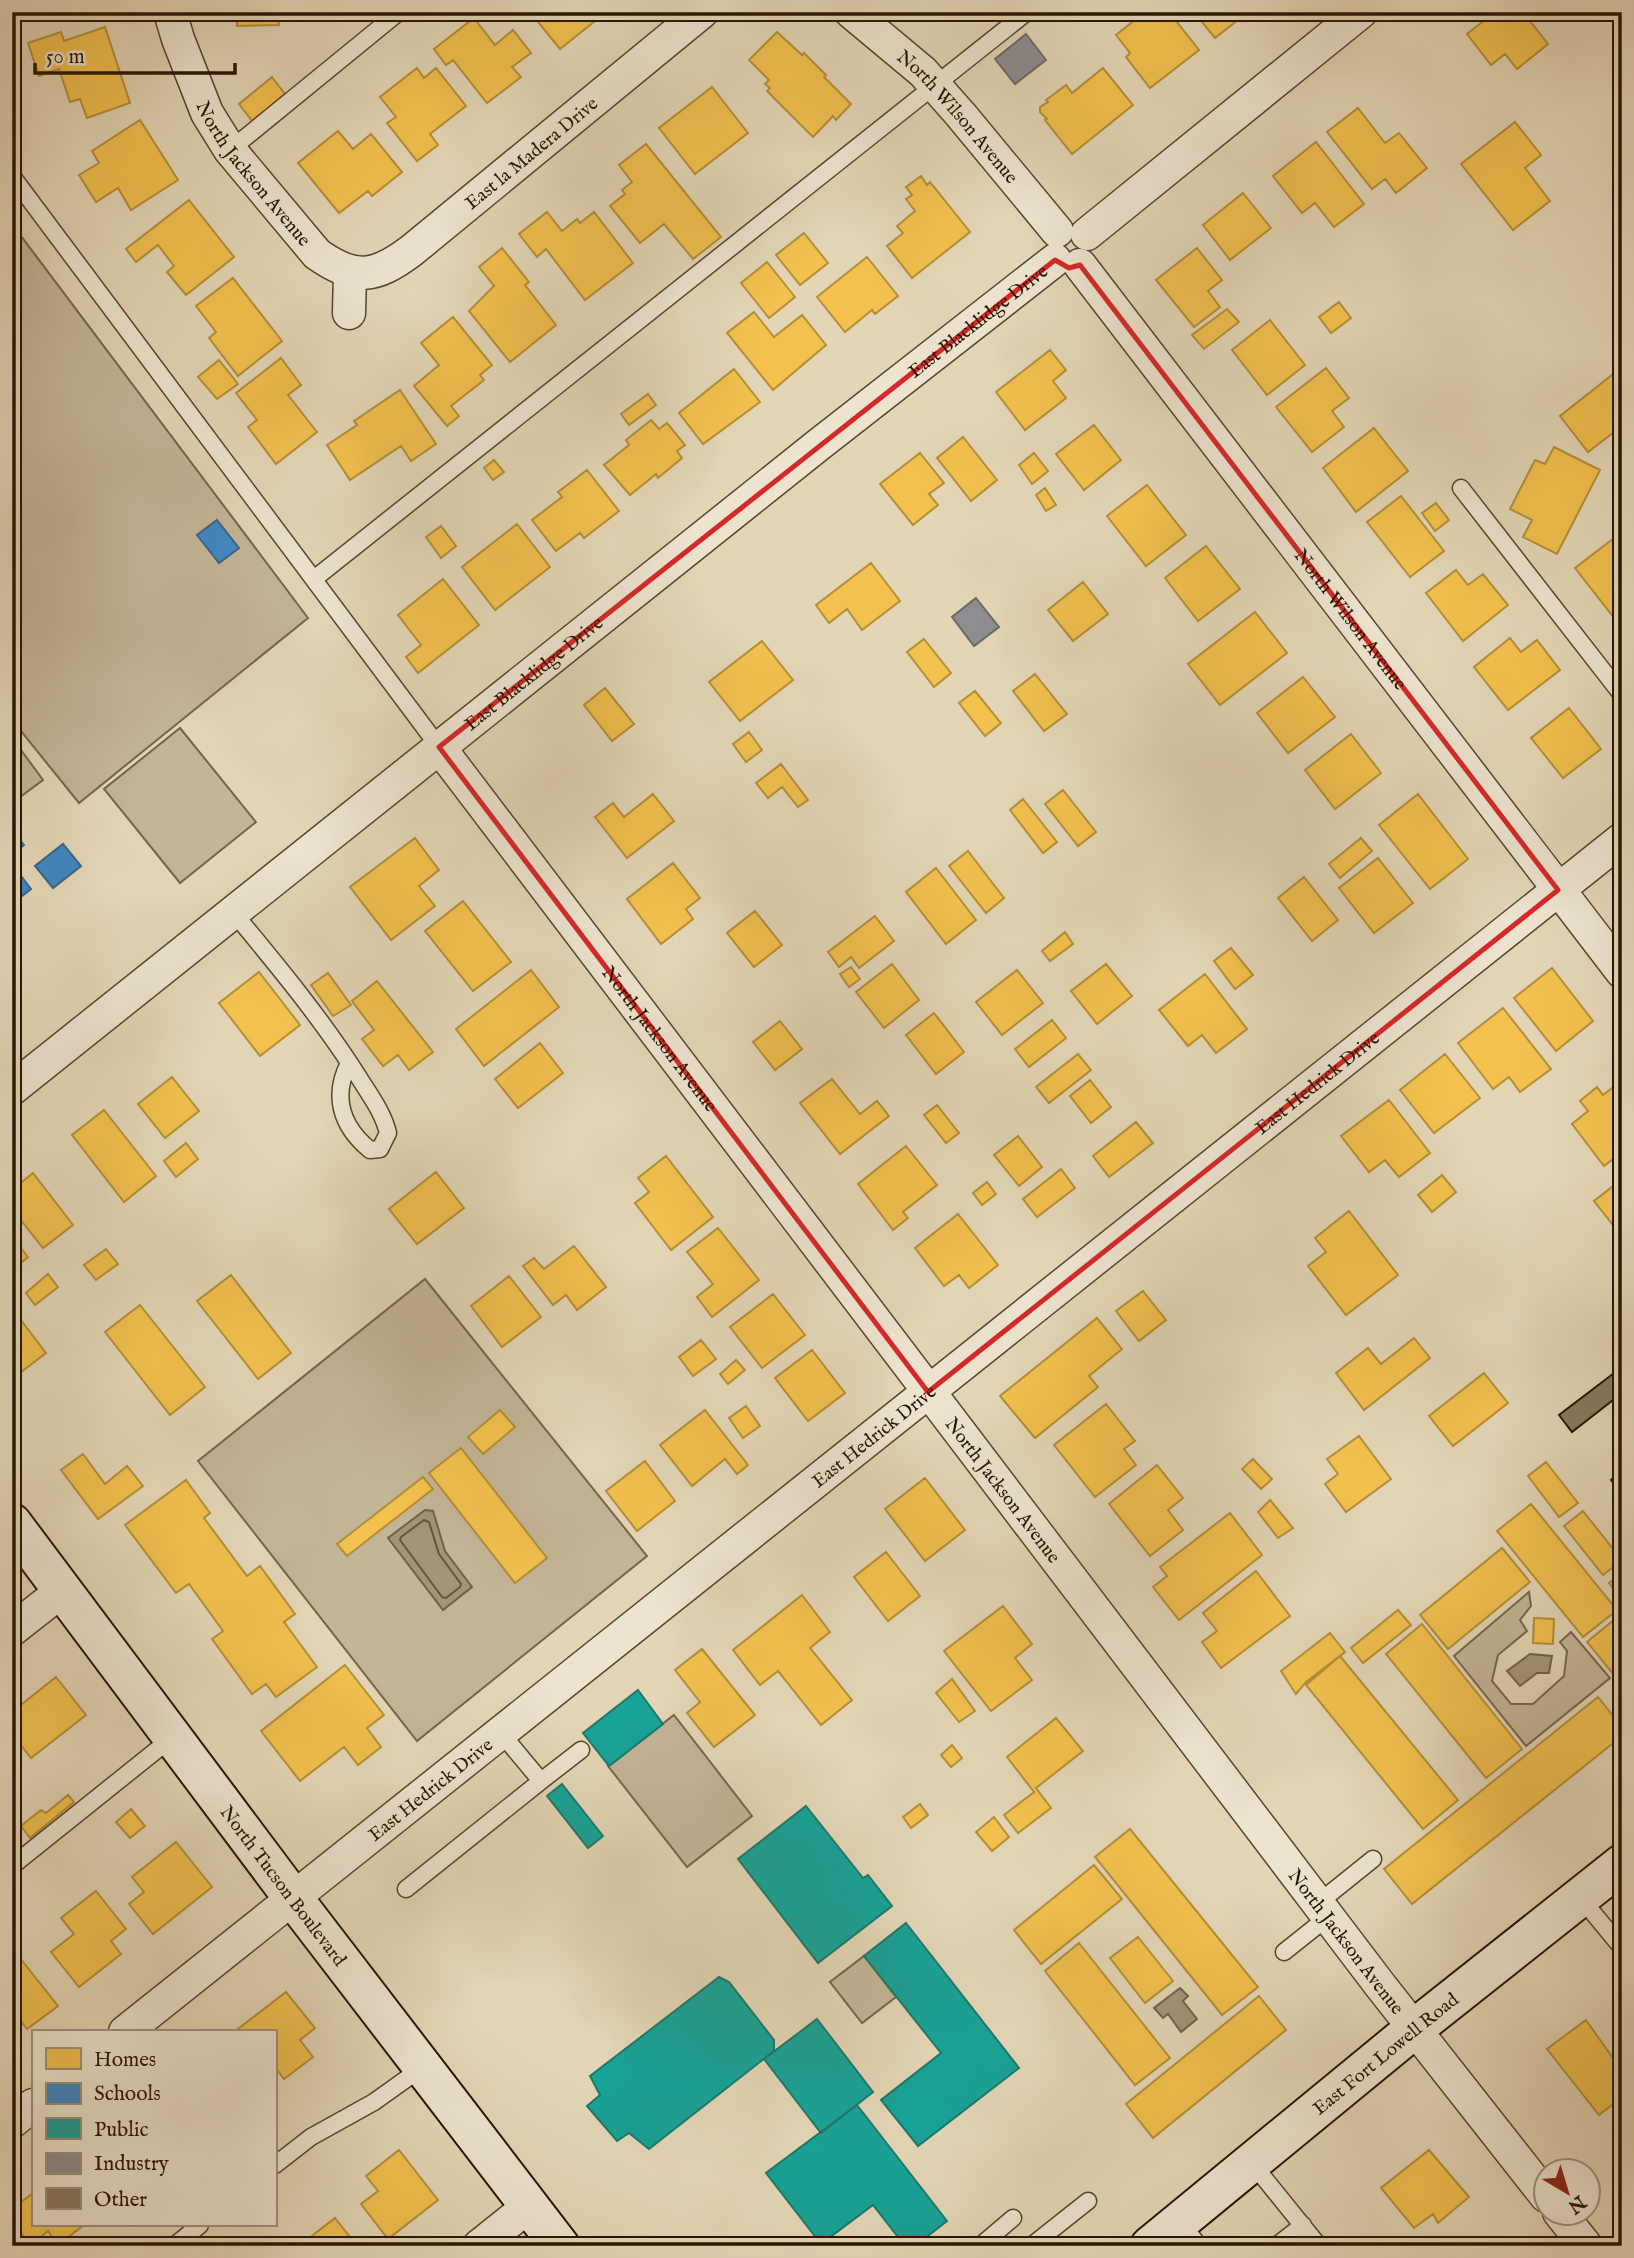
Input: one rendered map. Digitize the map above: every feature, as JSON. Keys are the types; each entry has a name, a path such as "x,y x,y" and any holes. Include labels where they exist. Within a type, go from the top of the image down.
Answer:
{"main road":[{"name":"North Tucson Boulevard","path":"12,1523 293,1898 560,2246"},
{"name":"East Fort Lowell Road","path":"1150,2246 1190,2234 1252,2163 1414,2029 1622,1864"}],"street":[{"name":"North Jackson Avenue","path":"170,12 178,40 207,113 230,150 317,254 350,273"},
{"name":"East la Madera Drive","path":"350,273 376,272 402,258 702,12"},
{"name":"North Wilson Avenue","path":"851,12 923,72 1070,248 1622,972"},
{"name":"East Blacklidge Drive","path":"12,1089 817,446 1070,248 1361,12"},
{"path":"349,313 350,273"},
{"name":"North Jackson Avenue","path":"439,747 1323,1910 1532,2178"},
{"name":"East Hedrick Drive","path":"128,2030 1622,839"},
{"path":"12,1630 63,1590"},
{"path":"12,2122 32,2106"},
{"path":"479,2246 529,2206"},
{"path":"1570,2226 1586,2246"}],"lane":[{"path":"230,150 398,12"},
{"path":"314,579 1027,12"},
{"path":"12,176 439,747"},
{"path":"1461,488 1622,695"},
{"path":"233,912 284,974 349,1063 385,1119 388,1133 380,1149 370,1150 357,1140 346,1122 339,1092 349,1063"},
{"path":"501,1732 541,1781"},
{"path":"12,1866 173,1737"},
{"path":"406,1889 581,1750"},
{"path":"1284,1952 1373,1859"},
{"path":"1580,1897 1622,1948"},
{"path":"276,2164 311,2137 374,2102 423,2067"},
{"path":"1252,2163 1320,2246"},
{"path":"1035,2243 1088,2201"},
{"path":"980,2246 1013,2218"},
{"path":"1276,2246 1303,2225"},
{"path":"174,2246 199,2226"}],"highlighted area":[{"path":"1055,260 1069,268 1080,265 1558,890 928,1392 439,747"}],"shaded area":[{"path":"12,224 308,618 79,803 12,720"},
{"path":"180,728 256,822 180,883 104,789"},
{"path":"12,740 43,780 12,803"},
{"path":"425,1279 647,1556 417,1741 198,1461"},
{"path":"1529,1592 1531,1606 1520,1620 1527,1631 1498,1655 1492,1681 1511,1704 1533,1704 1564,1676 1567,1651 1560,1642 1571,1632 1610,1678 1526,1746 1454,1656"},
{"path":"674,1715 752,1816 687,1867 608,1766"},
{"path":"864,1956 896,1997 862,2023 830,1982"}],"water":[{"path":"425,1510 433,1511 445,1551 472,1587 443,1610 388,1538"},
{"path":"1530,1654 1552,1656 1549,1673 1537,1673 1520,1686 1507,1671"},
{"path":"1180,1988 1188,1996 1183,2001 1197,2019 1181,2032 1168,2014 1163,2018 1154,2008"}],"building: Homes":[{"path":"100,12 100,15 55,14"},
{"path":"237,12 278,12 279,25 237,26"},
{"path":"530,12 596,12 600,17 560,49"},
{"path":"1145,12 1169,12 1199,50 1150,88 1126,57 1130,53 1116,35"},
{"path":"1194,12 1248,12 1215,38"},
{"path":"1495,12 1523,12 1548,44 1517,69 1505,54 1491,65 1467,34"},
{"path":"474,18 495,45 513,30 531,53 512,67 521,77 487,103 453,60 446,65 434,49"},
{"path":"105,27 130,103 87,118 80,99 70,102 59,69 39,76 28,43 61,32 64,41"},
{"path":"777,32 802,55 804,53 851,104 836,120 833,116 813,137 767,91 770,88 765,84 769,80 749,60"},
{"path":"417,68 424,78 436,68 466,106 430,134 438,145 417,161 387,123 396,117 380,97"},
{"path":"1103,68 1133,105 1072,154 1045,120 1047,119 1040,112 1040,107 1066,85 1072,93"},
{"path":"272,77 285,94 252,121 239,104"},
{"path":"712,87 748,133 695,174 659,128"},
{"path":"1358,108 1385,143 1399,133 1427,168 1396,193 1385,179 1372,189 1327,132"},
{"path":"140,120 178,180 131,210 118,188 96,202 79,175 99,163 92,151"},
{"path":"1515,122 1541,155 1525,168 1550,201 1513,230 1461,164"},
{"path":"338,131 353,149 371,134 402,172 372,196 368,191 339,213 298,163"},
{"path":"1316,142 1364,204 1334,227 1315,203 1302,213 1273,176"},
{"path":"646,144 721,237 693,259 664,224 640,243 610,206 625,194 622,190 632,182 619,165"},
{"path":"921,176 927,185 930,182 970,232 912,278 887,246 903,233 897,226 915,211 906,199 912,195 906,187"},
{"path":"1243,193 1271,228 1230,260 1203,225"},
{"path":"189,200 234,257 186,295 167,272 174,266 158,245 136,262 126,249"},
{"path":"547,212 562,231 577,219 580,223 594,212 633,263 585,300 546,249 537,257 519,234"},
{"path":"804,233 828,263 800,285 776,255"},
{"path":"502,248 529,282 525,285 556,325 510,362 469,311 494,286 479,267"},
{"path":"1197,248 1222,280 1208,291 1220,307 1194,327 1156,280"},
{"path":"867,257 898,296 875,314 872,310 845,332 817,297"},
{"path":"767,262 795,297 769,318 741,283"},
{"path":"233,278 282,341 238,376 209,338 216,332 196,306"},
{"path":"1339,302 1351,318 1331,333 1319,317"},
{"path":"1227,309 1239,322 1204,349 1192,335"},
{"path":"754,312 774,337 802,315 826,345 773,390 727,333"},
{"path":"453,317 492,365 480,375 484,380 451,406 459,416 447,426 414,386 439,365 421,343"},
{"path":"1270,320 1305,365 1267,395 1232,350"},
{"path":"1050,350 1066,370 1053,381 1066,398 1025,430 996,392"},
{"path":"281,358 301,385 288,395 317,432 276,464 248,427 257,420 236,393"},
{"path":"219,360 238,384 217,399 198,377"},
{"path":"1622,367 1622,426 1588,452 1560,416"},
{"path":"1326,368 1349,398 1332,411 1344,427 1312,452 1276,407"},
{"path":"734,369 760,402 703,444 679,413"},
{"path":"400,390 436,444 411,461 401,446 350,480 327,445 357,425 354,421"},
{"path":"648,394 656,405 629,425 621,414"},
{"path":"651,420 659,429 667,423 685,445 677,451 682,458 658,478 656,474 630,495 604,465 629,445 626,440"},
{"path":"1094,425 1121,460 1084,490 1056,454"},
{"path":"1374,428 1408,471 1356,512 1323,468"},
{"path":"963,437 997,480 971,501 937,458"},
{"path":"1554,447 1600,470 1557,554 1523,537 1532,520 1510,509 1535,460 1545,464"},
{"path":"920,453 944,483 929,494 938,505 913,525 880,484"},
{"path":"1034,453 1048,471 1032,484 1019,465"},
{"path":"494,460 504,472 493,480 484,468"},
{"path":"587,470 619,511 584,538 580,533 556,551 532,520 562,497 558,492"},
{"path":"1147,485 1186,535 1146,566 1107,516"},
{"path":"1045,488 1056,505 1046,511 1036,495"},
{"path":"1401,496 1444,551 1410,577 1367,522"},
{"path":"1436,503 1449,520 1435,531 1422,513"},
{"path":"517,524 550,567 495,610 462,567"},
{"path":"441,526 456,546 441,558 426,537"},
{"path":"1622,532 1622,628 1575,568"},
{"path":"1206,546 1240,589 1198,621 1165,578"},
{"path":"871,563 900,601 862,630 847,609 829,623 816,605"},
{"path":"1456,570 1468,585 1483,574 1508,605 1463,641 1426,593"},
{"path":"443,579 479,625 418,673 406,657 421,645 398,615"},
{"path":"1083,582 1108,614 1073,641 1048,610"},
{"path":"1255,612 1287,653 1220,705 1188,664"},
{"path":"1510,638 1521,652 1537,640 1560,670 1508,710 1474,667"},
{"path":"924,639 951,673 934,687 907,652"},
{"path":"762,641 793,680 740,721 709,682"},
{"path":"1035,674 1067,714 1044,731 1013,691"},
{"path":"1303,677 1335,717 1288,753 1257,713"},
{"path":"605,688 634,724 612,741 584,705"},
{"path":"975,691 1001,723 985,736 959,703"},
{"path":"1569,708 1601,749 1563,778 1531,738"},
{"path":"749,732 762,750 746,762 733,744"},
{"path":"1351,734 1381,773 1335,809 1305,770"},
{"path":"781,764 808,800 798,807 782,787 768,798 756,783"},
{"path":"1063,790 1096,832 1078,846 1045,804"},
{"path":"653,794 674,821 627,858 595,817 613,803 624,817"},
{"path":"1418,794 1468,859 1430,889 1379,825"},
{"path":"1023,799 1057,842 1043,853 1010,810"},
{"path":"415,838 439,870 419,886 435,906 391,940 350,887"},
{"path":"1361,838 1372,851 1340,878 1329,864"},
{"path":"968,851 1004,898 986,913 949,866"},
{"path":"1378,858 1413,903 1374,933 1339,888"},
{"path":"673,863 700,898 686,909 693,919 661,944 627,899"},
{"path":"936,868 976,920 946,944 906,892"},
{"path":"1304,877 1338,920 1312,941 1278,898"},
{"path":"463,901 511,962 473,991 425,931"},
{"path":"755,911 782,945 754,967 727,933"},
{"path":"875,916 894,941 859,968 851,957 839,967 828,952"},
{"path":"1065,932 1073,944 1050,961 1042,951"},
{"path":"1231,948 1253,975 1235,989 1214,961"},
{"path":"892,964 919,1000 884,1028 856,992"},
{"path":"1106,964 1132,996 1097,1024 1071,991"},
{"path":"851,967 860,979 849,987 840,974"},
{"path":"1552,968 1593,1021 1556,1051 1514,998"},
{"path":"531,970 559,1007 484,1066 456,1029"},
{"path":"1017,970 1043,1003 1002,1035 976,1002"},
{"path":"259,972 300,1025 260,1056 219,1003"},
{"path":"328,973 351,1005 333,1016 311,985"},
{"path":"1205,974 1247,1029 1216,1053 1202,1035 1188,1046 1159,1010"},
{"path":"377,981 433,1052 409,1070 398,1055 383,1066 362,1039 374,1030 352,1001"},
{"path":"1503,1008 1551,1069 1520,1092 1509,1077 1493,1089 1458,1043"},
{"path":"934,1013 964,1052 936,1074 906,1035"},
{"path":"1052,1020 1066,1038 1029,1067 1015,1049"},
{"path":"780,1021 802,1049 775,1070 753,1042"},
{"path":"540,1043 563,1073 518,1108 495,1079"},
{"path":"1078,1054 1091,1070 1049,1103 1036,1087"},
{"path":"1445,1054 1480,1098 1434,1133 1400,1090"},
{"path":"172,1077 199,1111 165,1138 138,1104"},
{"path":"832,1079 860,1114 877,1101 889,1116 840,1154 800,1103"},
{"path":"1090,1080 1111,1107 1091,1123 1070,1096"},
{"path":"1621,1081 1622,1152 1604,1166 1572,1124 1588,1111 1580,1101 1597,1087 1603,1095"},
{"path":"1389,1100 1430,1153 1399,1177 1385,1160 1369,1172 1341,1136"},
{"path":"937,1105 959,1133 946,1143 924,1115"},
{"path":"104,1110 156,1176 124,1202 72,1135"},
{"path":"1136,1122 1153,1143 1109,1177 1093,1156"},
{"path":"1018,1136 1042,1167 1019,1186 994,1155"},
{"path":"186,1143 198,1159 176,1177 164,1161"},
{"path":"906,1146 937,1185 903,1212 908,1218 893,1230 858,1184"},
{"path":"666,1156 713,1217 671,1250 635,1203 649,1192 638,1178"},
{"path":"1061,1169 1075,1188 1037,1217 1023,1199"},
{"path":"436,1172 464,1208 417,1244 389,1209"},
{"path":"33,1173 73,1225 43,1248 12,1209 12,1190"},
{"path":"1442,1175 1456,1192 1432,1212 1418,1195"},
{"path":"1622,1179 1622,1233 1620,1234 1594,1201"},
{"path":"987,1182 996,1194 982,1205 973,1193"},
{"path":"1349,1211 1398,1275 1346,1315 1308,1266 1326,1252 1315,1238"},
{"path":"958,1214 998,1265 969,1288 959,1275 944,1286 915,1248"},
{"path":"718,1228 759,1280 712,1317 697,1297 713,1284 687,1252"},
{"path":"12,1237 28,1257 12,1270"},
{"path":"574,1246 606,1287 577,1310 566,1295 553,1305 523,1266 534,1258 544,1269"},
{"path":"106,1249 118,1264 96,1280 84,1265"},
{"path":"48,1274 58,1287 35,1305 26,1293"},
{"path":"231,1275 291,1353 258,1379 197,1301"},
{"path":"509,1276 541,1317 502,1347 471,1306"},
{"path":"1143,1291 1166,1320 1139,1341 1116,1311"},
{"path":"773,1294 805,1335 762,1368 730,1327"},
{"path":"140,1305 205,1387 170,1415 105,1332"},
{"path":"14,1311 46,1353 12,1379 12,1312"},
{"path":"1097,1318 1122,1349 1089,1376 1098,1387 1035,1438 1000,1396"},
{"path":"1414,1338 1430,1358 1364,1410 1336,1373 1368,1348 1381,1364"},
{"path":"701,1340 716,1359 693,1376 679,1357"},
{"path":"812,1350 845,1393 808,1421 775,1378"},
{"path":"736,1360 745,1370 728,1384 720,1374"},
{"path":"1484,1373 1508,1403 1453,1446 1429,1416"},
{"path":"1106,1404 1135,1441 1124,1449 1136,1465 1095,1497 1054,1445"},
{"path":"746,1406 760,1426 743,1438 729,1418"},
{"path":"500,1410 515,1427 483,1454 468,1437"},
{"path":"705,1410 748,1465 737,1474 725,1459 692,1486 660,1445"},
{"path":"1359,1436 1391,1479 1346,1512 1325,1484 1338,1474 1327,1459"},
{"path":"461,1448 547,1558 515,1583 429,1473"},
{"path":"83,1454 105,1484 127,1466 143,1486 98,1519 61,1470"},
{"path":"1253,1459 1272,1479 1261,1489 1242,1469"},
{"path":"645,1461 675,1501 637,1531 606,1491"},
{"path":"1546,1462 1578,1503 1559,1517 1528,1476"},
{"path":"1157,1465 1183,1498 1168,1510 1183,1530 1150,1556 1109,1504"},
{"path":"423,1477 433,1489 347,1556 337,1544"},
{"path":"925,1478 965,1530 925,1561 885,1509"},
{"path":"186,1480 210,1513 204,1518 247,1576 260,1566 295,1614 284,1622 317,1667 276,1697 266,1684 252,1694 212,1639 223,1631 189,1584 176,1593 125,1525"},
{"path":"1270,1500 1293,1528 1278,1538 1258,1512"},
{"path":"1531,1504 1617,1610 1583,1637 1497,1531"},
{"path":"1583,1511 1622,1560 1603,1575 1564,1526"},
{"path":"1230,1513 1262,1555 1179,1620 1153,1587 1167,1576 1160,1567"},
{"path":"1502,1548 1530,1582 1448,1649 1420,1615"},
{"path":"886,1552 920,1596 888,1621 854,1577"},
{"path":"1256,1571 1290,1616 1221,1668 1202,1642 1217,1631 1203,1613"},
{"path":"1622,1573 1622,1600 1609,1583"},
{"path":"802,1595 830,1632 810,1648 852,1700 821,1725 778,1671 760,1685 733,1650"},
{"path":"1003,1606 1032,1644 1015,1658 1032,1680 991,1711 944,1651"},
{"path":"1398,1610 1411,1625 1363,1663 1351,1648"},
{"path":"1622,1615 1622,1685 1587,1642"},
{"path":"1534,1618 1554,1619 1553,1644 1533,1643"},
{"path":"1422,1624 1522,1749 1486,1778 1386,1654"},
{"path":"1330,1633 1345,1652 1306,1682 1296,1694 1281,1671"},
{"path":"702,1649 755,1715 714,1747 687,1713 700,1702 675,1670"},
{"path":"1340,1656 1458,1800 1423,1829 1306,1685"},
{"path":"345,1665 384,1715 367,1728 381,1747 358,1765 344,1747 300,1781 261,1731"},
{"path":"56,1677 86,1715 31,1758 12,1734 12,1712"},
{"path":"952,1679 975,1711 959,1722 936,1693"},
{"path":"1598,1697 1622,1727 1622,1736 1412,1904 1384,1869"},
{"path":"1056,1718 1083,1751 1036,1788 1051,1808 1018,1833 1004,1815 1034,1792 1007,1757"},
{"path":"952,1745 962,1758 951,1767 941,1755"},
{"path":"68,1795 74,1802 30,1838 21,1826 41,1810 46,1813"},
{"path":"920,1804 928,1815 911,1828 903,1817"},
{"path":"131,1809 145,1826 130,1838 116,1822"},
{"path":"994,1817 1009,1837 992,1851 976,1832"},
{"path":"1130,1829 1258,1987 1222,2015 1095,1857"},
{"path":"176,1842 212,1887 153,1934 129,1904 144,1892 132,1877"},
{"path":"1094,1865 1122,1899 1041,1964 1014,1930"},
{"path":"96,1891 126,1929 111,1941 121,1954 79,1987 51,1952 74,1934 61,1918"},
{"path":"1138,1937 1173,1981 1145,2003 1110,1958"},
{"path":"1079,1943 1170,2058 1135,2085 1045,1971"},
{"path":"12,1948 58,2006 27,2029 12,2010"},
{"path":"286,1992 315,2028 300,2040 313,2057 284,2079 276,2068 276,2030 237,2030"},
{"path":"1259,1996 1286,2030 1153,2138 1126,2104"},
{"path":"1586,2020 1622,2071 1622,2097 1599,2115 1547,2049"},
{"path":"399,2150 438,2200 388,2239 361,2204 378,2191 366,2176"},
{"path":"1429,2150 1469,2197 1438,2223 1433,2214 1414,2228 1381,2188"},
{"path":"32,2194 32,2226 83,2226 58,2245 48,2231 31,2245 12,2221 12,2209"},
{"path":"335,2218 357,2246 299,2246"}],"building: Schools":[{"path":"217,520 239,548 219,563 197,535"},
{"path":"12,830 24,845 12,854"},
{"path":"63,844 81,866 53,888 35,866"},
{"path":"12,864 31,889 12,904"}],"building: Public":[{"path":"638,1690 663,1724 609,1766 583,1733"},
{"path":"562,1784 603,1836 588,1848 547,1796"},
{"path":"806,1806 863,1878 868,1875 892,1906 818,1963 738,1859"},
{"path":"906,1923 1019,2068 918,2146 881,2100 941,2053 864,1956"},
{"path":"719,1977 729,1982 774,2040 774,2051 649,2149 629,2133 617,2141 587,2106 600,2095 590,2076"},
{"path":"817,2019 873,2092 821,2133 764,2059"},
{"path":"857,2105 947,2221 915,2246 905,2246 873,2205 821,2244 766,2173"}],"building: Industry":[{"path":"1026,34 1046,60 1015,84 995,59"},
{"path":"976,598 999,627 974,646 952,617"}],"building: Other":[{"path":"1622,1367 1622,1393 1572,1432 1559,1415"},
{"path":"1622,1471 1622,1495 1611,1480"}]}
